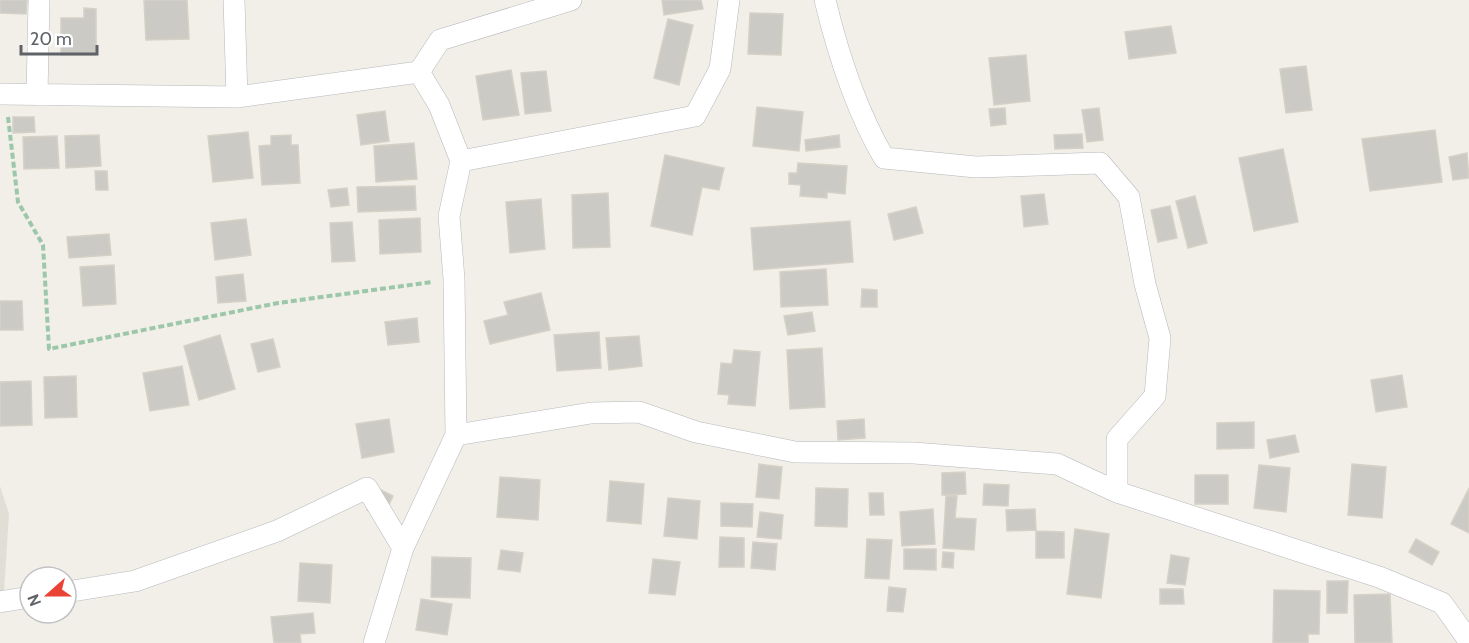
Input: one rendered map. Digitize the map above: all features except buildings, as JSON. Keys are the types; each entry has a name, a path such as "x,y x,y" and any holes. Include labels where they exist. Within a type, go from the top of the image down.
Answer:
{"street":[{"path":"30,95 39,0"},
{"path":"234,0 237,97"},
{"path":"0,94 237,97 419,72 440,40 571,0"},
{"path":"461,161 695,116 720,69 729,0"},
{"path":"825,0 832,30 867,130 884,158 976,167 1100,164 1129,197 1145,284 1160,338 1155,396 1117,438 1117,492"},
{"path":"374,643 403,548 456,435 454,279 449,216 461,161 439,105 419,72"},
{"path":"456,435 591,413 639,411 696,432 795,452 914,453 1057,464 1117,492 1379,577 1442,603 1469,641"},
{"path":"78,590 146,578 277,531 366,488 403,548"},
{"path":"0,602 18,599"}],"path":[{"path":"30,95 7,118 18,202 43,245 49,349 278,303 454,279"}],"shaded area":[{"path":"0,486 9,514 4,592 0,592"}]}
